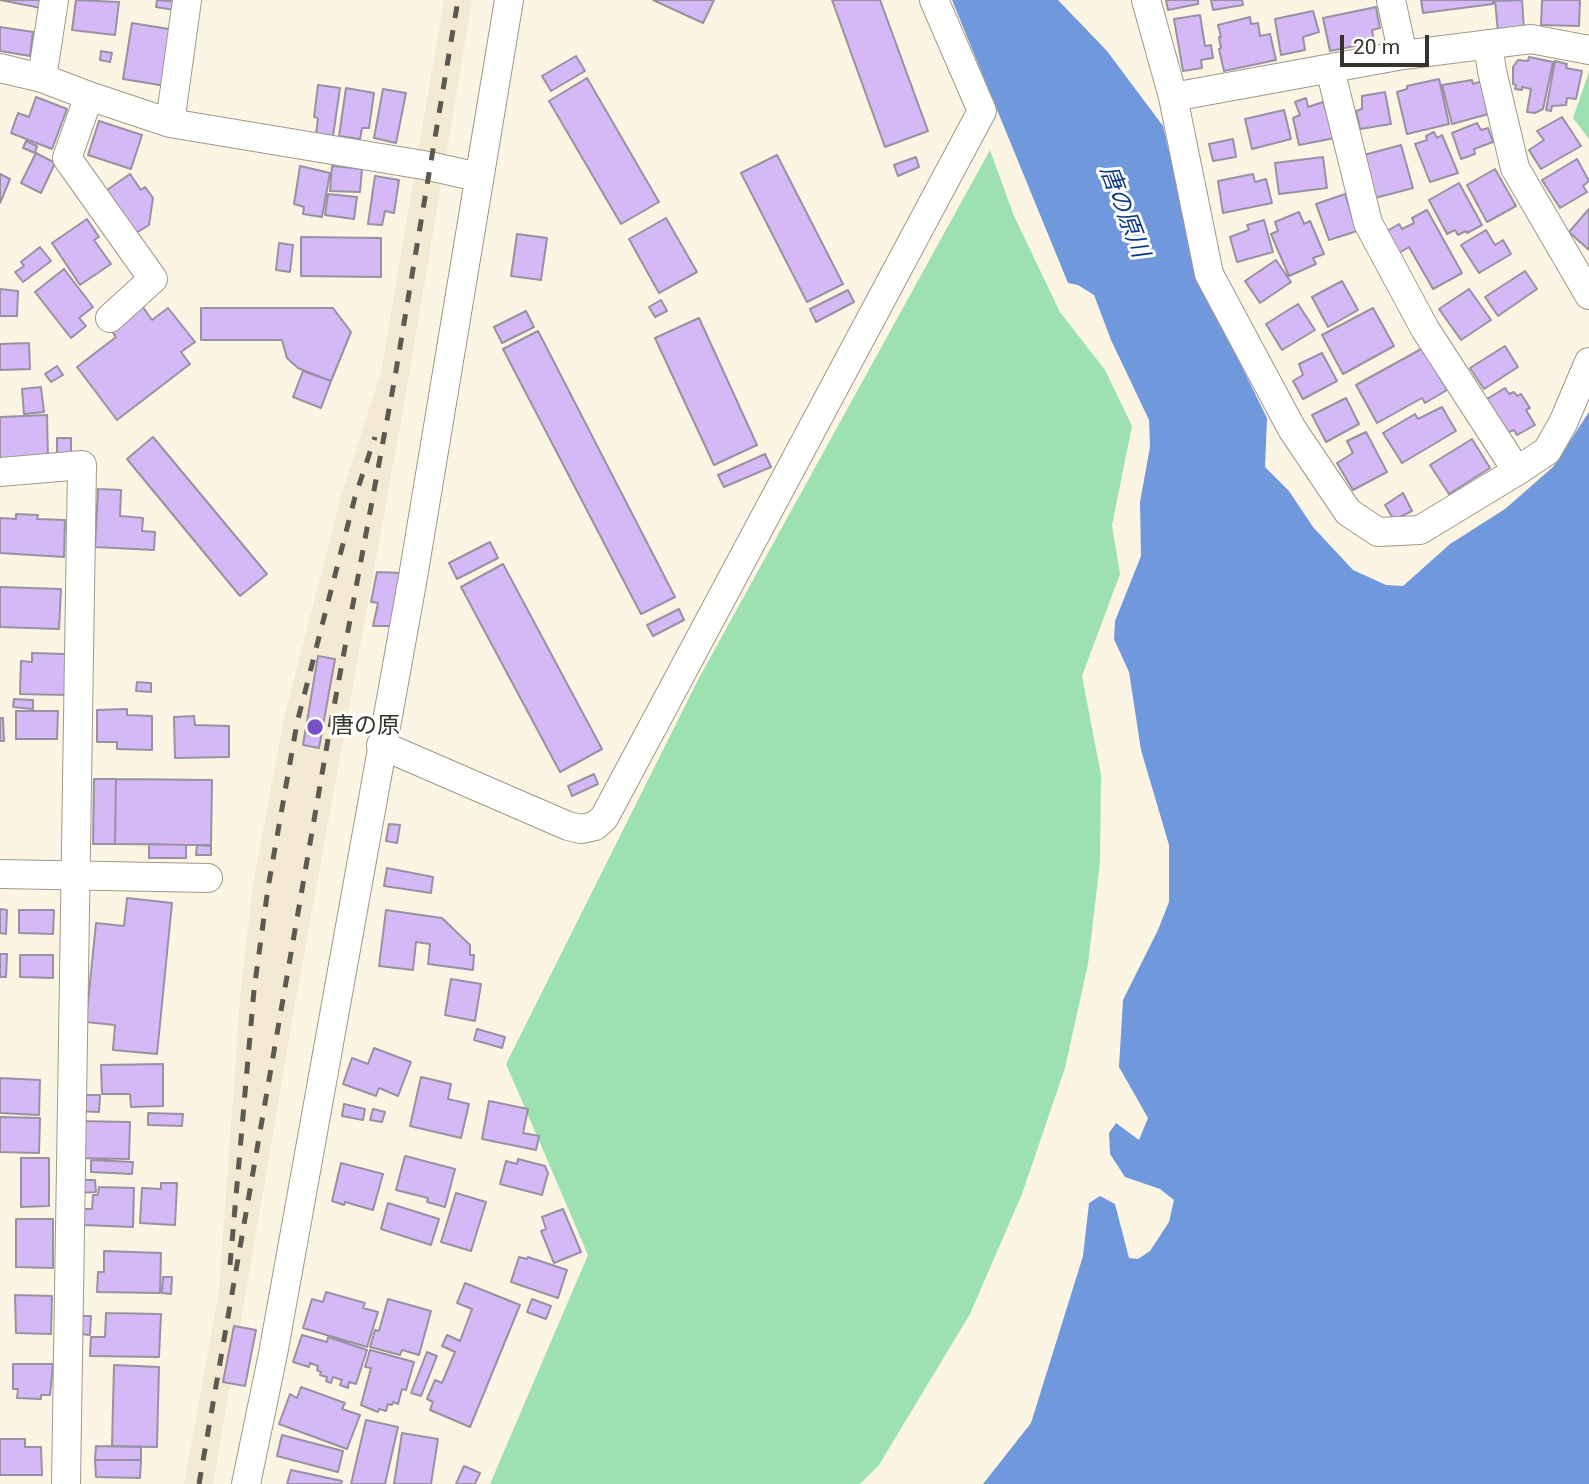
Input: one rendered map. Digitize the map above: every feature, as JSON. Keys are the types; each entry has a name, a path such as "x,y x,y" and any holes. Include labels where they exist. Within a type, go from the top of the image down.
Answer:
{"street":[{"path":"42,78 54,0"},
{"path":"170,122 187,0"},
{"path":"246,1484 273,1354 413,577 509,0"},
{"path":"381,745 568,826 581,829 595,826 604,818 982,111 934,0"},
{"path":"1146,0 1173,97 1209,274 1292,429 1348,512 1378,532 1420,530 1517,471 1547,451 1563,423 1589,362"},
{"path":"1391,0 1403,55"},
{"path":"1173,97 1403,55 1531,38 1589,50"},
{"path":"1488,44 1515,168 1589,295"},
{"path":"0,68 42,78 170,122 429,166 478,177"},
{"path":"1330,69 1368,223 1425,329 1517,471"},
{"path":"89,96 67,158 153,279 110,318"},
{"path":"0,472 82,465 66,1484"},
{"path":"0,874 208,878"}],"shaded area":[{"path":"444,0 472,0 408,382 296,999 213,1484 184,1484 219,1291 241,987 253,885 284,718 342,493 381,372"}],"green space":[{"path":"1589,72 1589,139 1573,118"},
{"path":"990,150 1014,216 1060,312 1105,370 1132,426 1112,525 1120,574 1082,676 1101,775 1100,862 1088,964 1065,1068 1022,1194 970,1314 879,1465 860,1484 490,1484 588,1255 506,1064 699,678"}],"water":[{"name":"唐の原川","path":"952,0 1058,0 1107,51 1163,126 1199,280 1267,418 1265,467 1289,491 1313,527 1353,570 1386,585 1403,586 1450,544 1505,509 1553,467 1589,412 1589,1484 983,1484 1031,1423 1083,1256 1089,1203 1100,1196 1115,1204 1129,1258 1138,1259 1150,1251 1169,1222 1174,1200 1160,1189 1125,1177 1110,1154 1109,1133 1116,1123 1139,1140 1148,1118 1119,1067 1123,1000 1169,902 1169,845 1141,750 1129,672 1114,639 1115,621 1141,556 1140,502 1150,447 1149,420 1111,340 1094,295 1078,285 1068,283"}],"building":[{"path":"0,0 42,0 41,8"},
{"path":"76,0 119,2 115,35 72,30"},
{"path":"157,0 182,2 181,11 156,7"},
{"path":"653,0 714,0 703,23"},
{"path":"832,0 880,0 928,131 885,147"},
{"path":"1166,0 1198,0 1198,4 1168,10"},
{"path":"1211,0 1242,0 1243,5 1213,10"},
{"path":"1421,0 1493,0 1493,4 1423,13"},
{"path":"1522,0 1524,30 1498,32 1495,1"},
{"path":"1542,0 1580,0 1579,26 1541,25"},
{"path":"1376,7 1380,28 1372,30 1374,42 1330,51 1323,18"},
{"path":"1313,11 1319,32 1303,37 1305,50 1281,55 1275,19"},
{"path":"1200,15 1205,46 1211,45 1213,58 1201,60 1202,68 1183,71 1174,19"},
{"path":"1250,17 1251,24 1258,23 1260,36 1270,34 1276,60 1224,71 1219,49 1221,37 1218,25"},
{"path":"132,23 181,31 172,87 123,79"},
{"path":"0,27 33,32 30,56 0,51"},
{"path":"101,51 112,53 110,62 100,60"},
{"path":"576,56 585,71 551,91 542,76"},
{"path":"1529,57 1553,62 1543,109 1535,113 1527,112 1531,89 1515,89 1516,85 1513,84 1513,67 1518,60 1528,61"},
{"path":"1555,61 1567,64 1566,68 1582,71 1576,99 1567,98 1566,105 1552,106 1551,111 1546,110"},
{"path":"587,78 659,202 621,224 549,101"},
{"path":"1439,79 1449,124 1407,134 1397,92 1407,89 1407,86"},
{"path":"1472,80 1473,84 1482,81 1492,113 1452,124 1442,85"},
{"path":"318,85 340,88 333,136 316,134 318,118 314,117"},
{"path":"346,88 374,93 369,128 362,128 360,139 339,136"},
{"path":"383,89 406,93 396,143 374,138"},
{"path":"1385,92 1391,124 1360,129 1356,111 1362,109 1362,96"},
{"path":"36,97 67,109 52,149 11,133 18,113 29,117"},
{"path":"1306,98 1308,107 1323,102 1335,138 1299,145 1293,118 1300,115 1295,102"},
{"path":"1284,110 1291,139 1252,149 1245,119"},
{"path":"1562,117 1581,146 1541,169 1529,150 1544,140 1537,131"},
{"path":"99,121 142,135 131,169 88,155"},
{"path":"1477,123 1481,130 1488,128 1493,142 1474,149 1475,154 1461,159 1452,133"},
{"path":"1434,132 1437,138 1442,135 1458,173 1430,182 1415,144 1427,140 1426,136"},
{"path":"1233,139 1236,157 1213,161 1209,144"},
{"path":"26,141 37,146 35,153 23,148"},
{"path":"1401,145 1413,188 1375,198 1364,155"},
{"path":"36,153 55,163 41,193 21,183"},
{"path":"777,155 843,284 807,302 741,173"},
{"path":"916,157 919,167 898,176 894,165"},
{"path":"1323,157 1327,188 1279,194 1275,163"},
{"path":"1577,159 1589,181 1583,186 1587,192 1560,208 1542,180"},
{"path":"300,166 330,173 322,217 303,214 304,207 294,204"},
{"path":"332,166 362,169 360,192 330,191"},
{"path":"1495,169 1516,206 1487,222 1467,185"},
{"path":"0,174 10,179 0,203"},
{"path":"130,174 141,190 145,187 153,198 149,225 136,233 107,190"},
{"path":"1253,174 1255,182 1266,179 1272,203 1223,213 1218,181"},
{"path":"375,176 399,180 394,213 385,211 382,225 368,224"},
{"path":"1459,183 1482,225 1467,233 1466,231 1458,235 1455,230 1447,234 1429,200"},
{"path":"328,194 357,197 354,219 325,215"},
{"path":"1345,194 1357,231 1329,240 1316,204"},
{"path":"1589,209 1589,250 1569,232"},
{"path":"1427,210 1462,273 1433,289 1409,247 1394,256 1382,234 1399,224 1402,229 1414,223 1412,218"},
{"path":"1299,212 1304,224 1310,221 1324,254 1313,258 1316,264 1289,276 1271,234 1278,231 1275,222"},
{"path":"666,218 697,272 659,293 629,239"},
{"path":"87,219 99,237 94,240 111,264 80,285 52,243"},
{"path":"1264,220 1273,252 1237,262 1230,237 1249,230 1247,225"},
{"path":"1486,230 1495,245 1503,240 1511,254 1479,273 1461,245"},
{"path":"517,234 547,238 541,280 511,276"},
{"path":"301,237 381,238 381,277 301,276"},
{"path":"279,243 293,245 290,272 276,270"},
{"path":"40,247 51,261 23,282 15,272 24,266 21,262"},
{"path":"1276,260 1291,282 1260,303 1245,281"},
{"path":"64,269 93,307 79,318 86,326 71,338 35,292"},
{"path":"1525,271 1537,289 1498,316 1485,297"},
{"path":"1342,281 1358,310 1328,327 1312,297"},
{"path":"0,289 18,291 17,316 0,316"},
{"path":"1469,289 1491,320 1461,340 1439,309"},
{"path":"848,290 854,302 816,322 810,309"},
{"path":"661,300 667,311 655,317 649,307"},
{"path":"140,303 152,320 168,308 195,342 181,352 190,364 117,420 77,367 116,337 109,327"},
{"path":"1298,304 1315,330 1282,350 1266,324"},
{"path":"201,308 333,308 351,332 331,381 298,368 287,358 282,340 201,340"},
{"path":"1373,308 1394,346 1343,374 1322,335"},
{"path":"526,311 534,327 502,343 494,327"},
{"path":"699,318 757,445 714,465 655,338"},
{"path":"538,331 675,597 641,614 503,349"},
{"path":"29,343 30,369 0,370 0,344"},
{"path":"1505,346 1518,367 1484,389 1470,368"},
{"path":"1423,348 1447,390 1425,403 1422,398 1377,423 1356,385"},
{"path":"1322,353 1337,381 1303,399 1293,381 1303,375 1299,364"},
{"path":"57,366 63,375 51,382 45,374"},
{"path":"303,371 331,381 321,408 293,397"},
{"path":"41,387 44,412 24,414 22,389"},
{"path":"1505,388 1509,394 1521,394 1530,408 1526,410 1535,425 1517,435 1514,430 1507,433 1487,399"},
{"path":"1346,398 1359,424 1326,442 1312,415"},
{"path":"1442,407 1456,431 1402,463 1383,433 1415,414 1418,419"},
{"path":"47,415 48,461 0,462 0,417"},
{"path":"1366,432 1387,472 1353,490 1337,463 1353,453 1347,441"},
{"path":"153,437 267,574 240,596 127,459"},
{"path":"57,438 71,438 71,462 57,461"},
{"path":"1472,439 1490,468 1449,494 1430,465"},
{"path":"765,454 771,467 724,487 718,475"},
{"path":"98,489 121,490 120,516 143,518 142,531 155,532 154,550 95,547"},
{"path":"1403,493 1412,511 1394,520 1385,505"},
{"path":"16,514 38,515 37,519 65,520 64,557 0,553 0,518 16,519"},
{"path":"490,542 498,558 457,579 449,563"},
{"path":"503,564 602,749 560,772 461,587"},
{"path":"377,572 402,573 392,626 373,626 378,603 371,602"},
{"path":"0,587 61,589 59,629 0,627"},
{"path":"679,609 684,620 653,636 647,625"},
{"path":"32,653 65,654 66,695 20,694 21,661 32,662"},
{"path":"318,656 335,659 319,748 303,745"},
{"path":"137,682 151,683 151,692 136,691"},
{"path":"14,699 33,700 33,709 13,707"},
{"path":"127,709 127,715 152,716 152,750 117,749 117,742 97,742 97,710"},
{"path":"16,711 58,711 57,739 16,739"},
{"path":"194,716 195,725 229,726 229,757 175,758 174,717"},
{"path":"0,718 3,718 4,741 0,741"},
{"path":"594,774 598,784 572,796 568,786"},
{"path":"94,779 116,779 115,844 93,844"},
{"path":"116,779 212,780 211,845 115,844"},
{"path":"389,824 400,825 397,843 386,841"},
{"path":"149,844 186,845 186,858 149,858"},
{"path":"197,845 211,846 211,855 196,855"},
{"path":"387,868 433,877 431,893 384,886"},
{"path":"127,898 172,903 157,1054 113,1050 115,1025 86,1022 96,923 124,926"},
{"path":"0,909 7,910 6,934 0,933"},
{"path":"19,910 54,910 53,934 19,933"},
{"path":"386,910 442,918 470,945 470,955 474,955 473,970 428,964 430,944 416,942 413,970 379,966"},
{"path":"0,954 7,954 6,977 0,977"},
{"path":"20,955 53,955 53,978 20,977"},
{"path":"451,979 481,984 475,1021 445,1015"},
{"path":"477,1029 505,1037 502,1048 474,1040"},
{"path":"374,1048 411,1062 398,1096 379,1088 376,1096 343,1084 352,1058 368,1064"},
{"path":"163,1064 163,1106 131,1107 130,1094 102,1094 101,1065"},
{"path":"421,1077 451,1084 448,1099 469,1104 461,1138 410,1126"},
{"path":"0,1078 40,1080 39,1115 0,1113"},
{"path":"75,1095 100,1095 99,1112 74,1111"},
{"path":"489,1101 528,1109 523,1133 539,1136 536,1150 482,1139"},
{"path":"344,1104 365,1109 363,1120 342,1116"},
{"path":"373,1109 385,1112 382,1122 370,1120"},
{"path":"148,1113 183,1114 182,1126 148,1125"},
{"path":"0,1117 40,1118 39,1153 0,1152"},
{"path":"73,1121 130,1122 129,1159 73,1158"},
{"path":"405,1156 455,1169 445,1207 427,1202 428,1198 396,1190"},
{"path":"21,1158 49,1158 49,1206 21,1207"},
{"path":"518,1159 545,1166 548,1173 542,1195 500,1184 506,1161 517,1164"},
{"path":"91,1160 133,1162 132,1174 91,1172"},
{"path":"341,1163 383,1174 373,1210 332,1201"},
{"path":"75,1180 95,1180 96,1192 75,1193"},
{"path":"161,1183 177,1183 175,1225 140,1223 142,1188 161,1189"},
{"path":"99,1187 134,1188 133,1227 83,1225 84,1209 92,1209 93,1195 98,1195"},
{"path":"456,1193 486,1202 471,1251 441,1242"},
{"path":"388,1203 439,1219 431,1245 381,1229"},
{"path":"563,1209 581,1252 554,1263 541,1231 546,1229 542,1217"},
{"path":"16,1219 53,1219 53,1268 16,1267"},
{"path":"104,1251 161,1253 160,1293 97,1292 98,1272 104,1272"},
{"path":"519,1257 528,1257 567,1270 558,1298 511,1282"},
{"path":"163,1277 172,1277 171,1294 162,1293"},
{"path":"465,1283 520,1305 470,1427 430,1410 433,1402 427,1399 435,1380 442,1383 455,1352 442,1346 447,1335 460,1341 472,1309 457,1303"},
{"path":"326,1292 365,1303 363,1308 378,1312 367,1347 303,1328 312,1299 323,1302"},
{"path":"15,1295 52,1296 51,1334 16,1333"},
{"path":"388,1299 431,1311 419,1355 402,1350 400,1355 370,1347 375,1330 379,1331"},
{"path":"532,1299 551,1306 546,1319 527,1312"},
{"path":"106,1313 161,1314 159,1357 90,1356 91,1337 105,1337"},
{"path":"81,1316 91,1316 90,1335 81,1334"},
{"path":"234,1326 256,1330 245,1386 223,1382"},
{"path":"302,1335 327,1342 328,1337 367,1350 356,1384 349,1382 348,1388 340,1385 342,1380 333,1377 331,1383 326,1381 327,1377 320,1375 318,1366 310,1363 309,1367 293,1362"},
{"path":"370,1350 414,1362 406,1390 402,1389 398,1404 388,1404 386,1411 379,1409 378,1412 361,1405 371,1368 365,1367"},
{"path":"427,1352 437,1356 421,1396 411,1393"},
{"path":"13,1364 53,1364 50,1395 41,1395 41,1399 17,1398 18,1389 13,1389"},
{"path":"114,1365 159,1367 157,1447 112,1446"},
{"path":"301,1387 345,1403 342,1409 360,1415 347,1449 279,1424 290,1394 297,1398"},
{"path":"366,1420 398,1427 385,1484 351,1484"},
{"path":"402,1433 438,1439 431,1484 394,1484"},
{"path":"282,1435 343,1451 338,1472 277,1456"},
{"path":"0,1439 25,1439 25,1447 41,1447 42,1475 0,1475"},
{"path":"96,1446 141,1447 141,1460 95,1460"},
{"path":"95,1460 141,1460 140,1478 96,1477"},
{"path":"464,1466 480,1473 475,1484 456,1484"},
{"path":"291,1470 342,1481 341,1484 287,1484"}],"railway":[{"path":"199,1484 330,728 395,377 458,0"},
{"path":"230,1265 254,990 268,888 297,723 355,497 375,437"}],"place":[{"name":"唐の原","path":"315,727"}]}
